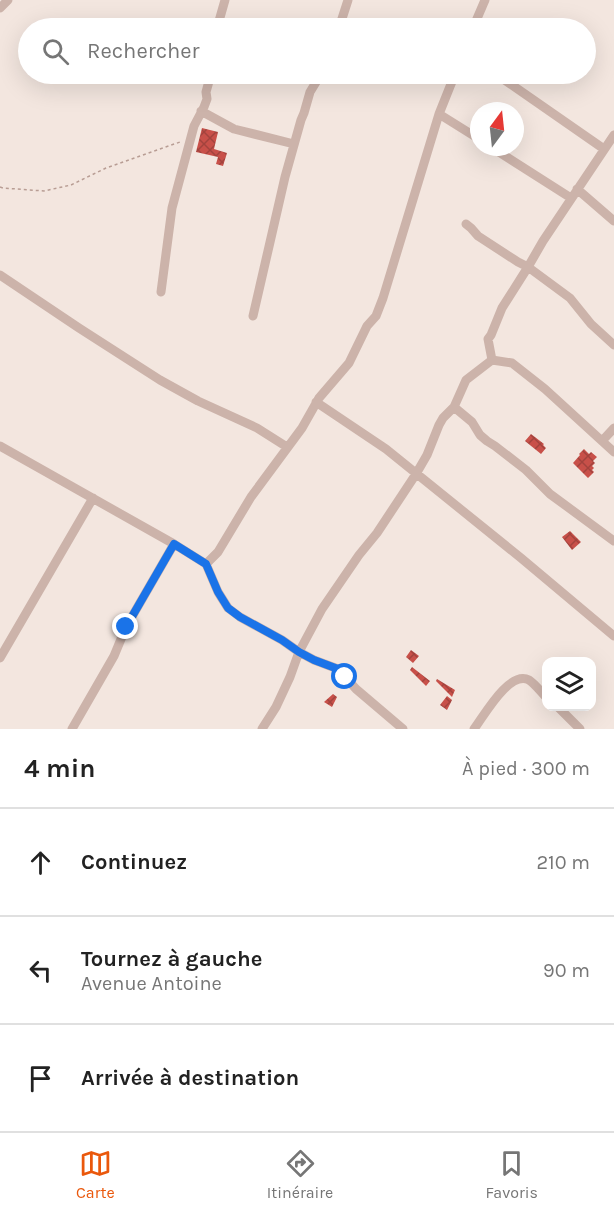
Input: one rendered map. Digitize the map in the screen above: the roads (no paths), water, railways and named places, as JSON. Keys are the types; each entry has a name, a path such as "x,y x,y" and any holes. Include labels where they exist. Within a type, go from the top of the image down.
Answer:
{"street":[{"path":"0,8 8,0"},
{"path":"219,18 225,0"},
{"path":"342,18 348,0"},
{"path":"477,18 485,0"},
{"path":"160,292 172,208 194,126 207,99 208,84"},
{"path":"253,316 294,144 310,92 315,84"},
{"path":"206,564 218,552 251,497 302,428 316,402 349,363 367,326 380,309 439,114 451,84"},
{"path":"510,84 604,149"},
{"path":"201,111 234,129 294,144"},
{"path":"439,114 470,133"},
{"path":"492,360 488,339 502,308 543,241 614,135"},
{"path":"506,156 571,198"},
{"path":"577,189 614,221"},
{"path":"466,224 478,236 528,267 570,298 591,324 614,345"},
{"path":"0,275 160,380 257,428 287,447"},
{"path":"262,729 269,720 299,652 322,609 416,474 443,418 454,407 466,380 492,360 512,363 545,389 614,452"},
{"path":"316,402 386,449 614,636"},
{"path":"454,407 472,422 480,435 526,470 550,494 614,541"},
{"path":"602,441 614,428"},
{"path":"0,446 206,564 228,608 299,652 338,669 356,689 403,729"},
{"path":"0,658 93,498"},
{"path":"72,729 114,656 126,627 174,544"},
{"path":"474,729 503,690 512,682 522,679 529,681 542,693"},
{"path":"562,711 580,729"}]}
